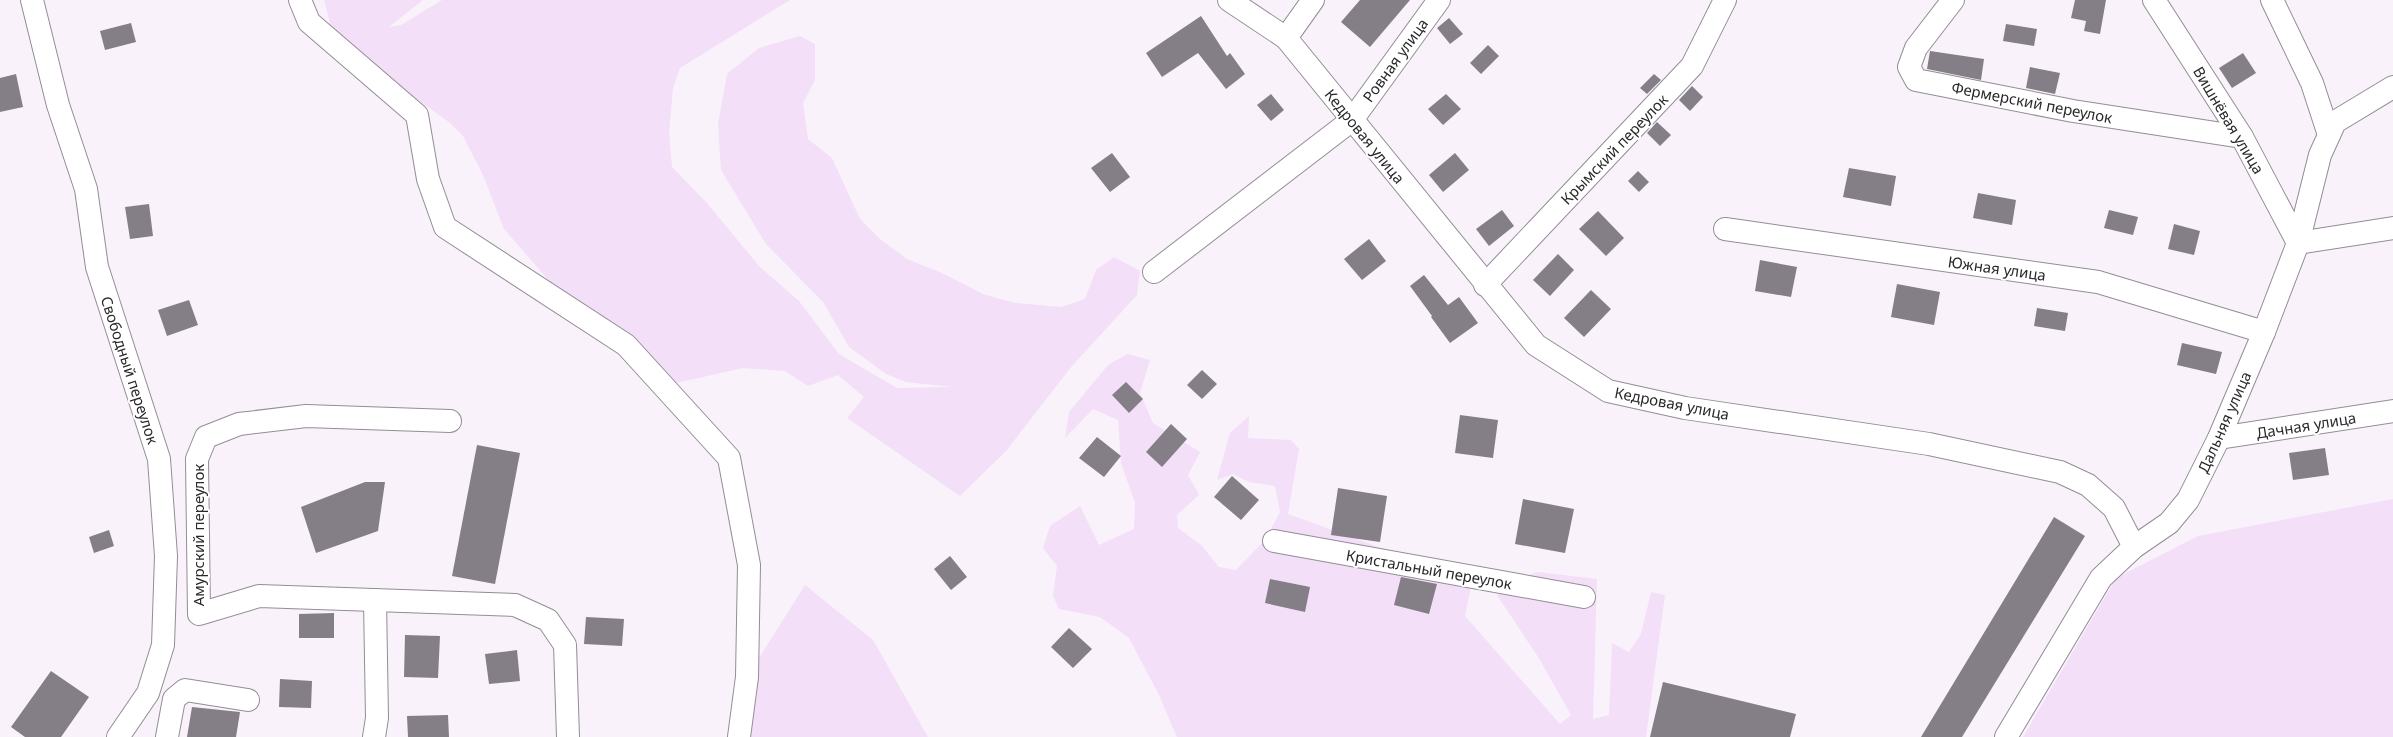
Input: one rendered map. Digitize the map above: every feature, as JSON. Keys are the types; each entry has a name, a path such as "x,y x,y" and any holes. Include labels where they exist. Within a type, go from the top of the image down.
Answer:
{"street":[{"name":"Свободный переулок","path":"32,0 58,105 86,188 96,267 159,459 166,556 163,645 148,693 118,737"},
{"path":"300,0 310,22 417,115 428,180 445,227 626,345 729,458 749,564 747,677 739,737"},
{"name":"Кедровая улица","path":"1229,0 1286,38 1536,345 1608,391 1685,408 1929,444 2060,472 2088,485 2114,508 2134,547"},
{"path":"1286,38 1313,0"},
{"name":"Ровная улица","path":"1154,272 1352,120 1439,0"},
{"name":"Крымский переулок","path":"1486,285 1692,66 1725,0"},
{"name":"Фермерский переулок","path":"1953,0 1916,48 1909,67 1916,80 2073,111 2242,137"},
{"name":"Вишнёвая улица","path":"2154,0 2242,137 2298,243"},
{"path":"2272,0 2312,83 2329,135"},
{"name":"Дальняя улица","path":"2006,737 2101,578 2134,547 2169,523 2188,500 2219,438 2264,332 2298,243 2320,155 2329,135 2336,122 2393,87"},
{"path":"2298,243 2393,228"},
{"name":"Южная улица","path":"1725,229 2098,282 2264,332"},
{"name":"Дачная улица","path":"2219,438 2393,411"},
{"name":"Амурский переулок","path":"450,421 306,416 239,424 206,437 197,459 199,614 259,596 515,605 548,620 565,646 568,737"},
{"name":"Кристальный переулок","path":"1274,541 1584,597"},
{"path":"374,737 377,718 375,600"},
{"path":"164,624 199,614"},
{"path":"167,737 174,699 185,690 248,700"}],"shaded area":[{"path":"324,0 423,0 389,27 401,25 442,0 790,0 680,68 673,88 669,133 672,167 706,202 759,266 799,301 839,354 897,388 952,387 906,382 886,374 849,347 823,302 766,244 721,170 718,124 727,74 759,48 800,36 815,44 815,80 803,103 808,139 832,158 860,219 880,239 907,259 942,273 983,294 1015,303 1061,307 1085,299 1096,270 1114,257 1140,271 1137,295 1072,366 1006,451 960,496 847,418 864,397 838,375 808,386 785,371 743,368 676,383 557,290 504,229 483,175 463,136 450,123 331,37 330,23"},
{"path":"1127,354 1150,360 1140,393 1153,423 1200,452 1188,475 1199,495 1177,515 1178,528 1201,545 1219,567 1236,570 1265,540 1280,512 1275,486 1249,482 1233,474 1217,480 1230,433 1249,416 1248,438 1291,440 1299,449 1288,514 1423,563 1473,577 1465,616 1560,724 1571,715 1540,660 1497,595 1514,580 1538,572 1597,579 1593,719 1609,715 1612,643 1629,652 1641,634 1651,592 1665,595 1646,737 1177,737 1158,693 1129,638 1100,617 1059,609 1053,596 1057,566 1043,548 1050,526 1080,506 1099,545 1134,529 1135,503 1121,463 1118,420 1093,409 1065,438 1069,412 1108,365"},
{"path":"2393,499 2393,737 2023,737 2116,578 2198,536"},
{"path":"805,585 873,640 928,737 739,737 747,677"}],"building":[{"path":"1360,0 1410,0 1370,47 1341,22"},
{"path":"2075,0 2106,0 2100,34 2084,31 2086,21 2071,18"},
{"path":"1201,16 1227,56 1230,53 1245,74 1226,89 1198,53 1162,77 1146,53"},
{"path":"1449,18 1463,34 1450,44 1437,28"},
{"path":"131,23 136,42 105,50 100,31"},
{"path":"2006,24 2037,29 2034,46 2003,41"},
{"path":"1488,45 1499,56 1481,74 1470,63"},
{"path":"1930,51 1984,59 1981,80 1927,69"},
{"path":"2243,53 2256,73 2232,88 2219,68"},
{"path":"2030,67 2060,73 2055,94 2026,88"},
{"path":"16,74 23,107 0,112 0,78"},
{"path":"1654,74 1661,80 1647,94 1640,88"},
{"path":"1692,86 1703,97 1690,111 1679,100"},
{"path":"1271,94 1284,110 1271,121 1257,105"},
{"path":"1446,94 1461,109 1443,125 1428,109"},
{"path":"1657,122 1671,135 1660,146 1647,133"},
{"path":"1112,153 1130,177 1110,192 1091,168"},
{"path":"1455,153 1469,170 1443,192 1429,175"},
{"path":"1849,168 1896,176 1891,206 1843,197"},
{"path":"1638,171 1649,182 1639,192 1628,181"},
{"path":"1978,193 2016,200 2012,225 1973,218"},
{"path":"149,204 153,236 130,239 125,207"},
{"path":"1502,210 1514,226 1489,246 1476,229"},
{"path":"2109,210 2138,217 2133,235 2104,228"},
{"path":"1598,211 1624,238 1606,256 1579,229"},
{"path":"2174,224 2200,231 2194,255 2168,249"},
{"path":"1369,239 1386,261 1362,280 1344,259"},
{"path":"1558,254 1574,270 1550,296 1533,280"},
{"path":"1760,260 1797,267 1791,297 1755,291"},
{"path":"1424,275 1448,305 1459,297 1478,323 1450,343 1410,286"},
{"path":"1897,284 1940,292 1934,325 1891,317"},
{"path":"1591,290 1611,309 1584,337 1564,318"},
{"path":"189,300 198,325 167,336 158,310"},
{"path":"2037,308 2068,313 2065,331 2034,326"},
{"path":"2182,343 2222,352 2216,374 2177,365"},
{"path":"1202,370 1217,384 1202,399 1187,385"},
{"path":"1126,382 1143,399 1129,413 1112,395"},
{"path":"1460,415 1498,420 1493,458 1455,453"},
{"path":"1171,424 1187,439 1162,467 1146,452"},
{"path":"1097,437 1121,456 1104,477 1079,458"},
{"path":"477,445 520,453 495,584 452,576"},
{"path":"2325,448 2329,475 2293,480 2289,453"},
{"path":"1232,476 1259,500 1241,520 1214,497"},
{"path":"365,482 385,482 378,531 316,553 301,507"},
{"path":"1338,488 1387,496 1380,542 1331,535"},
{"path":"1523,499 1574,509 1565,553 1515,544"},
{"path":"2054,517 2085,536 1962,737 1921,737"},
{"path":"109,530 114,546 94,553 89,537"},
{"path":"950,556 967,577 951,590 934,569"},
{"path":"1401,577 1437,584 1429,614 1394,605"},
{"path":"1270,579 1310,587 1305,612 1265,603"},
{"path":"334,613 334,638 299,638 299,614"},
{"path":"586,617 624,619 622,646 584,644"},
{"path":"1069,628 1092,649 1073,668 1051,647"},
{"path":"405,635 440,636 438,678 404,677"},
{"path":"517,650 520,681 489,684 485,654"},
{"path":"51,671 89,697 61,737 25,737 11,727"},
{"path":"280,679 312,681 311,708 279,707"},
{"path":"1663,682 1796,714 1790,737 1650,737"},
{"path":"192,707 240,712 236,737 187,737"},
{"path":"448,715 449,737 408,737 407,716"}]}
